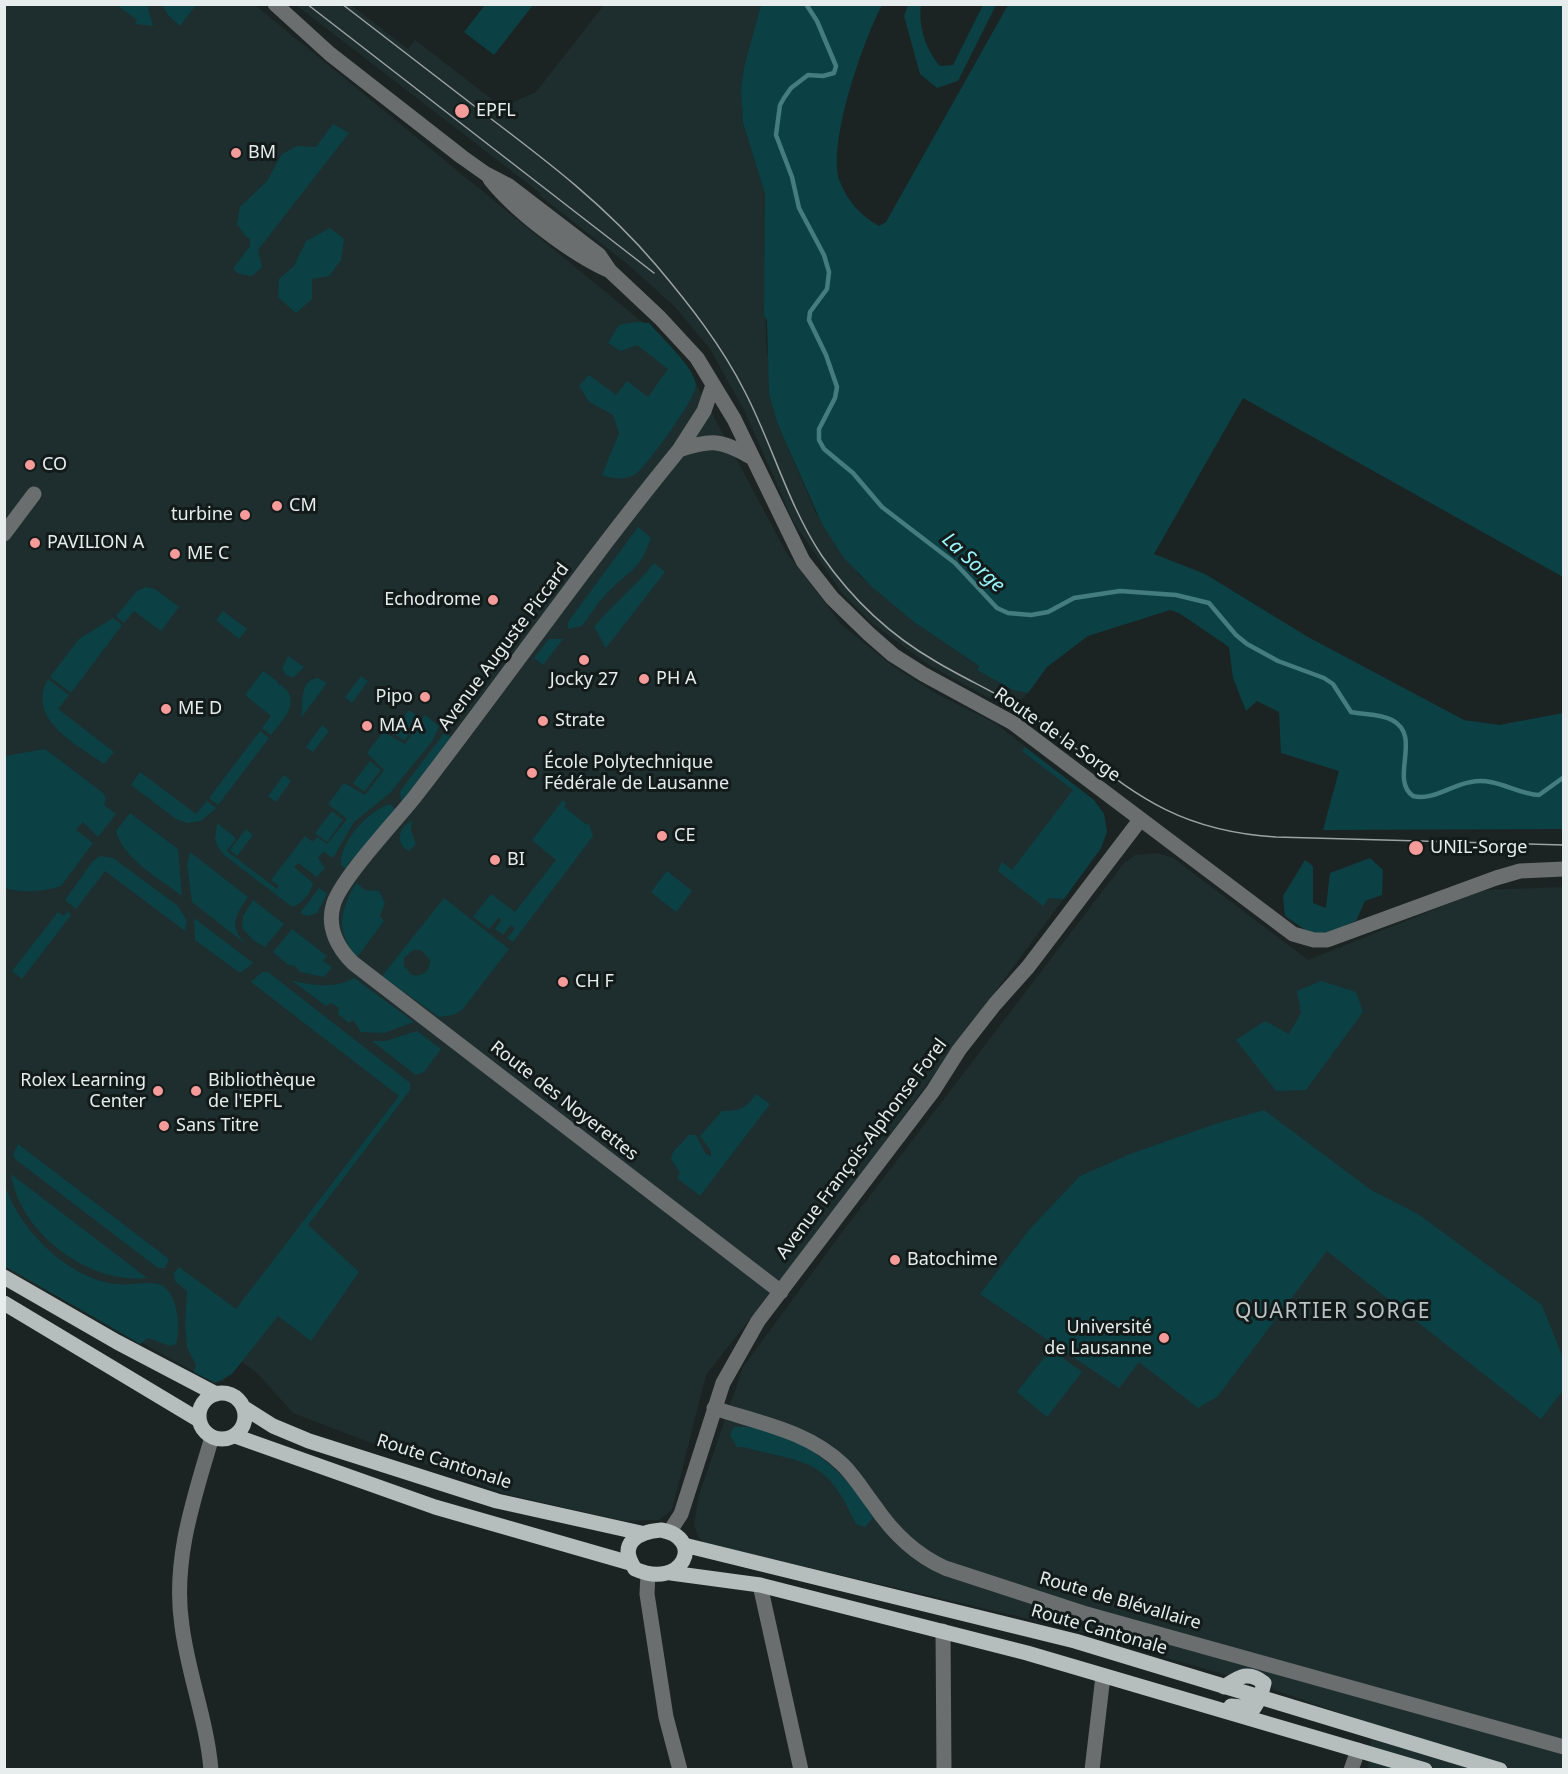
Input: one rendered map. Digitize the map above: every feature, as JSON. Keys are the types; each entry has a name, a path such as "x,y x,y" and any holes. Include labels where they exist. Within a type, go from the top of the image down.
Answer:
{"main road":[{"path":"4,1277 117,1342 216,1394 232,1396 243,1407 245,1420 235,1436"},
{"path":"4,1304 199,1419"},
{"path":"216,1394 203,1404 199,1419 201,1427 212,1437 224,1439 235,1436 435,1507 630,1563"},
{"name":"Route Cantonale","path":"243,1407 273,1425 309,1441 497,1501 641,1533"},
{"path":"671,1573 684,1560 684,1545 677,1535 662,1530 641,1533 630,1543 628,1554 630,1563 635,1569 648,1574 671,1573 760,1585 1103,1676 1425,1770"},
{"name":"Route Cantonale","path":"684,1545 1075,1641 1500,1770"},
{"path":"1173,1697 1203,1698 1247,1709 1254,1708 1260,1698"}],"street":[{"name":"Route de la Sorge","path":"275,4 330,54 486,174 503,196 588,261 610,271 637,294 697,358 752,457 803,561 832,598 869,634 893,655 923,674 1009,721 1293,934 1314,940 1328,940 1496,878 1520,872 1563,869"},
{"name":"Avenue Auguste Piccard","path":"333,932 333,905 350,876 459,740 679,450 704,411 713,386"},
{"path":"679,450 698,444 720,442 752,457"},
{"path":"4,534 34,494"},
{"name":"Avenue François-Alphonse Forel","path":"670,1532 681,1514 714,1408 730,1367 758,1321 933,1091 971,1036 1028,967 1140,820"},
{"name":"Route des Noyerettes","path":"333,932 339,947 353,963 781,1292"},
{"name":"Route de Blévallaire","path":"714,1408 794,1433 821,1447 850,1473 890,1526 928,1560 945,1568 1083,1613 1563,1747"},
{"path":"211,1770 181,1625 180,1581 190,1511 212,1437"},
{"path":"648,1574 647,1594 666,1717 680,1770"},
{"path":"760,1585 801,1770"},
{"path":"943,1632 944,1770"},
{"path":"1092,1770 1103,1676"},
{"path":"1351,1770 1358,1750"}],"shaded area":[{"name":"École Polytechnique Fédérale de Lausanne","path":"5,5 255,5 646,325 691,374 786,552 842,625 894,667 937,694 995,723 1094,800 1104,814 1107,832 1101,848 822,1227 706,1375 672,1510 659,1520 624,1521 505,1494 293,1413 257,1373 242,1362 223,1381 215,1383 5,1268"},
{"path":"117,5 147,5 153,26 135,24 137,20"},
{"path":"162,5 196,5 180,26 168,15"},
{"path":"296,5 351,5 408,49 415,40 502,107 536,92 604,5 761,5 744,67 741,89 743,123 765,194 766,344 778,425 816,513 859,575 914,622 979,666 977,670 1013,690 1028,693 1013,707 1005,707 929,665 872,623 842,593 794,523 745,412 710,349 676,308 631,267 539,195 540,193"},
{"path":"485,5 533,5 494,55 464,32"},
{"path":"761,5 882,5 866,42 849,92 842,119 837,165 840,182 851,202 866,218 879,226 886,222 1008,5 1563,5 1563,577 1243,398 1154,554 1205,574 1308,637 1464,720 1499,725 1563,713 1563,829 1323,830 1339,771 1281,753 1279,712 1257,701 1246,711 1233,678 1229,647 1179,613 1170,610 1088,636 1047,667 1028,693 1013,690 977,670 979,666 914,622 872,587 844,558 822,524 778,425 769,394 767,320 764,316 765,194 743,123 741,89 744,67"},
{"path":"908,5 921,5 924,37 940,66 953,65 983,5 996,5 958,81 937,88 920,74 904,16"},
{"path":"333,124 349,133 258,250 262,267 252,276 239,274 233,269 250,246 250,238 246,237 237,224 240,207 267,181 282,154 297,146 316,147"},
{"path":"330,228 344,239 341,260 329,276 312,279 312,299 296,313 278,297 279,279 294,266 306,241"},
{"path":"635,322 649,323 684,362 696,385 681,416 643,467 633,476 615,478 602,475 619,433 613,415 589,402 579,386 589,375 616,395 627,381 648,397 668,369 637,345 621,351 608,343 619,325"},
{"path":"638,527 651,538 643,557 604,596 582,626 568,629 568,622"},
{"path":"654,563 665,572 606,648 594,627"},
{"path":"146,587 155,589 179,607 161,631 134,611 124,623 116,616 137,591"},
{"path":"223,611 247,629 239,639 216,620"},
{"path":"113,618 122,625 71,693 50,677 79,639"},
{"path":"549,639 563,639 543,665 534,658"},
{"path":"288,656 304,667 294,677 287,676 282,669"},
{"path":"263,671 278,682 278,686 280,684 287,690 291,703 286,716 271,735 262,728 271,716 245,695"},
{"path":"361,676 368,681 352,703 345,697"},
{"path":"318,678 327,683 301,718 303,694 307,683"},
{"path":"48,679 69,695 58,709 114,752 104,764 69,739 49,718 43,706 43,693"},
{"path":"409,710 421,719 404,741 392,732"},
{"path":"425,715 439,726 433,740 390,793 354,822 333,858 323,852 318,858 325,868 317,877 298,863 294,867 313,883 303,901 292,907 224,855 218,847 215,840 217,823 236,838 227,851 277,889 279,886 271,880 305,836 313,842 317,837 327,844 347,819 328,804 344,783 365,795 384,770 367,753 383,732 405,744"},
{"path":"322,725 329,731 313,752 306,747"},
{"path":"260,731 269,738 218,805 209,798"},
{"path":"445,732 452,738 402,804 400,791"},
{"path":"1025,747 1094,800 1104,814 1107,832 1101,848 1064,899 1049,898 1043,906 998,871 1002,862 1012,870 1073,790 1022,751"},
{"path":"45,749 103,793 106,799 104,805 116,814 98,837 83,822 76,830 93,843 61,886 33,891 5,888 5,756"},
{"path":"370,761 381,770 364,792 353,783"},
{"path":"140,772 196,814 207,801 216,808 201,821 187,823 176,819 131,785"},
{"path":"284,775 291,781 276,802 268,796"},
{"path":"563,800 566,803 564,807 587,825 589,823 593,836 513,942 507,938 515,929 511,925 503,935 495,929 501,920 499,917 489,929 473,917 491,894 515,912 556,860 532,840"},
{"path":"390,804 397,811 348,864 347,870 341,865 342,856 350,837 373,813"},
{"path":"332,811 343,820 327,842 315,833"},
{"path":"130,813 178,849 182,896 143,868 126,851 116,831"},
{"path":"412,821 411,831 416,844 409,851 402,844 400,836 404,827"},
{"path":"246,829 253,835 237,856 230,850"},
{"path":"190,852 248,897 236,921 237,933 247,945 192,902 187,865"},
{"name":"Université de Lausanne","path":"1156,853 1172,857 1308,960 1483,890 1563,887 1563,1769 1368,1769 1372,1724 1274,1690 1269,1680 1236,1673 1226,1675 1051,1624 759,1556 711,1549 699,1538 694,1525 698,1498 743,1367 840,1235 1124,863 1135,855"},
{"path":"100,856 113,858 178,906 187,921 185,931 105,871 76,909 65,900 93,861"},
{"path":"1370,858 1383,870 1382,895 1365,901 1356,921 1329,934 1316,937 1285,916 1283,896 1305,860 1313,866 1313,903 1326,908 1330,873"},
{"path":"667,871 692,891 676,912 651,892"},
{"path":"356,883 365,890 379,891 385,903 380,916 384,921 357,957 345,939 342,921 346,902"},
{"path":"319,888 327,894 317,913 307,916 300,913"},
{"path":"444,898 509,949 462,1010 453,1015 439,1017 382,976","holes":["413,950 421,950 430,960 429,967 423,974 412,975 404,966 404,958"]},
{"path":"253,900 284,924 265,947 253,940 242,928 243,916"},
{"path":"68,911 71,915 22,979 12,971 58,912 64,916"},
{"path":"194,918 253,963 240,973 195,940"},
{"path":"292,929 327,956 323,961 332,967 324,977 300,972 295,966 288,965 273,952"},
{"path":"262,972 268,972 410,1083 410,1090 308,1225 359,1272 311,1341 278,1316 232,1374 215,1383 194,1372 196,1365 187,1347 185,1324 187,1291 175,1281 174,1273 179,1267 236,1309 399,1096 251,982"},
{"path":"354,978 414,1022 384,1033 361,1032 353,1020 349,1023 338,1014 339,1008 331,1003 326,1006 291,980 307,984 331,985"},
{"path":"1321,981 1356,992 1363,1012 1306,1090 1276,1091 1236,1040 1265,1021 1289,1034 1301,1013 1297,991"},
{"path":"417,1031 441,1049 424,1072 416,1075 372,1041 385,1041"},
{"path":"756,1094 770,1104 700,1196 677,1178 680,1173 671,1159 673,1152 689,1135 696,1135 705,1153 711,1157 711,1151 700,1136 722,1111 742,1108"},
{"path":"1264,1110 1371,1190 1418,1214 1542,1305 1563,1358 1564,1389 1541,1419 1327,1251 1217,1397 1198,1408 1139,1362 1119,1388 980,1294 1029,1230 1080,1176 1130,1154 1218,1123"},
{"path":"18,1144 169,1259 165,1268 158,1268 15,1159 13,1154"},
{"path":"11,1174 147,1278 125,1278 102,1273 60,1250 27,1216 17,1195"},
{"path":"4,1183 20,1217 47,1248 62,1261 97,1280 115,1284 156,1284 167,1289 177,1312 176,1344 170,1346 148,1338 140,1344 5,1266"},
{"path":"1051,1349 1082,1372 1047,1417 1017,1392"},
{"path":"734,1427 755,1428 775,1433 796,1441 816,1453 850,1484 873,1518 865,1527 856,1524 835,1487 813,1467 800,1461 737,1447 730,1435"}],"waterway":[{"name":"La Sorge","path":"806,4 817,21 836,66 834,73 823,76 808,75 791,88 780,105 776,135 792,177 799,208 824,255 829,272 827,289 810,312 809,320 826,355 837,387 835,398 819,429 819,440 824,449 853,473 882,507 955,563 997,608 1008,613 1031,615 1048,612 1074,598 1120,591 1176,595 1209,603 1236,635 1247,644 1278,661 1324,678 1333,684 1351,712 1377,715 1392,720 1401,727 1406,747 1404,779 1406,789 1413,796 1435,795 1464,784 1480,781 1539,795 1564,777"}],"tram line":[{"path":"307,4 654,273"},
{"path":"342,4 553,167 617,223 637,244 693,310 726,358 755,412 790,496 822,556 846,587 873,615 918,651 1020,708 1137,793 1165,809 1197,822 1233,832 1276,837 1564,845"}],"place":[{"name":"EPFL","path":"462,111"},
{"name":"BM","path":"236,153"},
{"name":"CO","path":"30,465"},
{"name":"CM","path":"277,506"},
{"name":"turbine","path":"245,515"},
{"name":"PAVILION A","path":"35,543"},
{"name":"ME C","path":"175,554"},
{"name":"Echodrome","path":"493,600"},
{"name":"Jocky 27","path":"584,660"},
{"name":"PH A","path":"644,679"},
{"name":"Pipo","path":"425,697"},
{"name":"ME D","path":"166,709"},
{"name":"Strate","path":"543,721"},
{"name":"MA A","path":"367,726"},
{"name":"École Polytechnique Fédérale de Lausanne","path":"532,773"},
{"name":"CE","path":"662,836"},
{"name":"UNIL-Sorge","path":"1416,848"},
{"name":"BI","path":"495,860"},
{"name":"CH F","path":"563,982"},
{"name":"Rolex Learning Center","path":"158,1091"},
{"name":"Bibliothèque de l'EPFL","path":"196,1091"},
{"name":"Sans Titre","path":"164,1126"},
{"name":"Batochime","path":"895,1260"},
{"name":"Université de Lausanne","path":"1164,1338"}],"district":[{"name":"QUARTIER SORGE","path":"1333,1312"}]}
